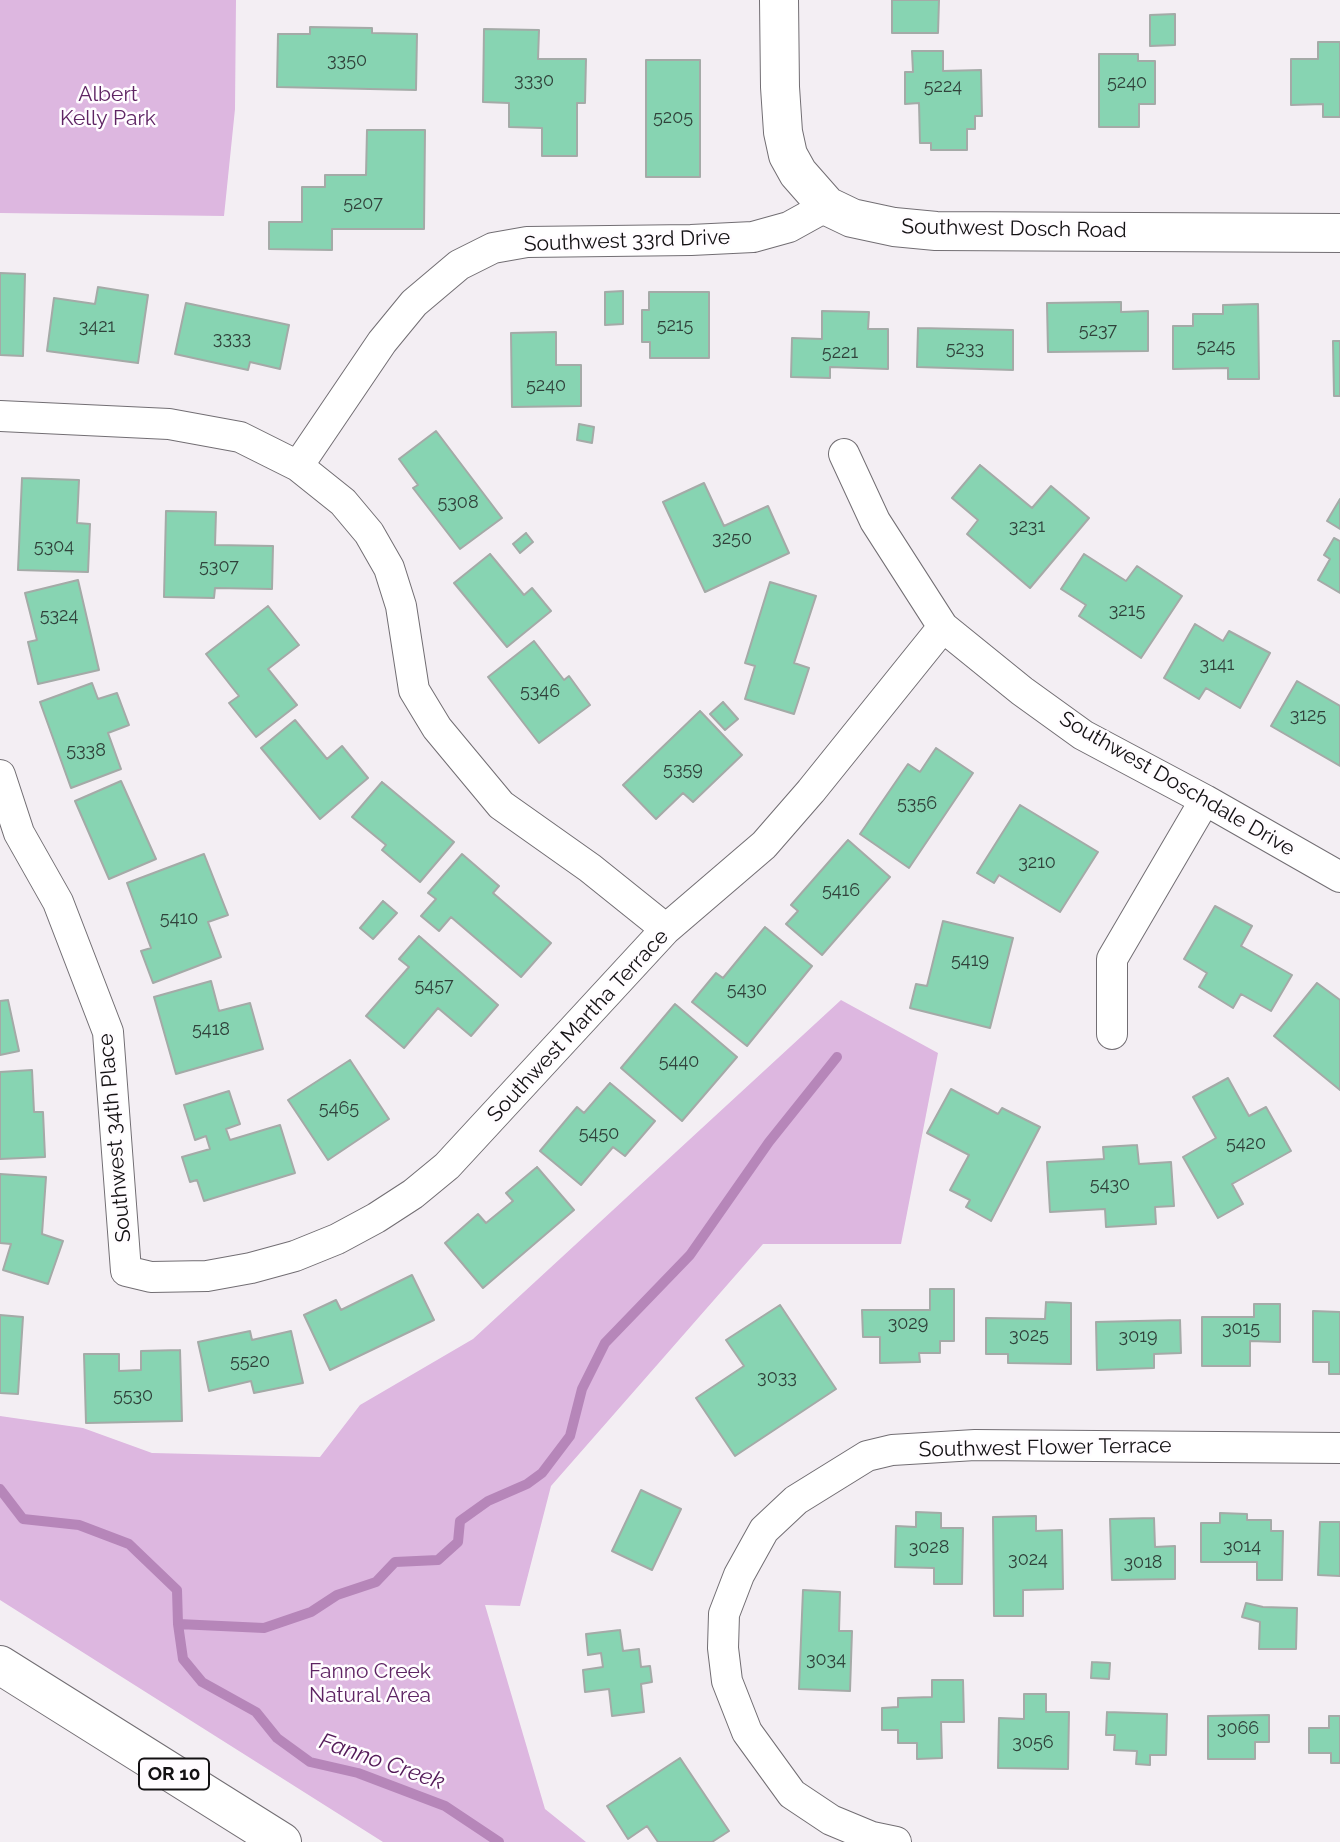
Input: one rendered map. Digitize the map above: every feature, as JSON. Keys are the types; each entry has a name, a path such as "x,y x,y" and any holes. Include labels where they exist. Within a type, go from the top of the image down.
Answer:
{"street":[{"name":"Southwest Dosch Road","path":"779,0 780,87 783,132 788,155 798,173 827,206 852,218 870,223 936,231 1340,233"},
{"name":"Southwest 33rd Drive","path":"298,466 382,342 414,303 459,265 493,248 527,242 753,237 789,227 827,206"},
{"path":"0,416 169,424 240,438 298,466 343,502 369,533 389,568 401,606 414,690 437,728 502,805 590,868 666,929"},
{"name":"Southwest Doschdale Drive","path":"844,454 875,521 943,627 1022,691 1083,735 1205,800 1340,877"},
{"name":"Southwest Martha Terrace","path":"126,1271 151,1277 207,1276 251,1268 326,1243 376,1218 413,1194 447,1166 666,929 764,845 943,627"},
{"name":"Southwest 34th Place","path":"0,775 19,833 58,902 108,1032 126,1271"},
{"path":"1112,1034 1112,959 1205,800"},
{"name":"Southwest Flower Terrace","path":"896,1842 872,1837 831,1820 792,1794 747,1732 727,1681 723,1648 724,1614 739,1575 764,1530 796,1500 867,1456 892,1450 975,1445 1340,1448"},
{"name":"OR 10","path":"0,1665 282,1842"}],"green space":[{"name":"Albert Kelly Park","path":"0,0 236,0 235,109 224,216 0,213"},
{"name":"Fanno Creek Natural Area","path":"841,1000 938,1053 901,1244 763,1244 551,1486 520,1606 485,1605 545,1809 586,1842 383,1842 0,1600 0,1416 83,1428 152,1453 320,1457 360,1405 473,1339"}],"building":[{"path":"892,0 939,0 938,33 892,33"},
{"path":"1175,14 1175,45 1150,46 1150,15"},
{"path":"310,27 372,28 372,33 417,34 416,90 277,87 278,34 310,34"},
{"path":"484,29 539,30 538,59 586,59 585,103 577,103 577,156 542,156 542,128 509,127 509,103 483,102"},
{"path":"1318,42 1340,42 1340,117 1323,117 1323,104 1291,105 1291,59 1318,59"},
{"path":"912,51 943,51 943,71 981,70 982,116 975,116 975,129 967,129 967,150 931,150 931,143 920,143 919,103 905,104 905,72 913,72"},
{"path":"1099,54 1138,54 1138,61 1155,61 1155,104 1139,104 1139,127 1099,127"},
{"path":"646,60 700,60 700,177 646,177"},
{"path":"367,130 425,130 424,229 332,229 332,250 269,249 269,222 302,222 302,187 325,187 325,175 366,175"},
{"path":"0,273 25,274 23,356 0,355"},
{"path":"98,287 148,295 138,363 47,351 54,298 95,304"},
{"path":"623,291 623,324 605,325 605,292"},
{"path":"649,292 709,292 709,358 650,358 650,342 642,342 642,310 649,310"},
{"path":"1121,302 1121,312 1148,311 1148,351 1048,352 1047,303"},
{"path":"186,303 289,325 280,369 250,362 248,370 175,354"},
{"path":"1258,304 1259,379 1228,379 1228,368 1173,369 1173,326 1193,326 1193,314 1223,314 1223,305"},
{"path":"822,311 869,312 868,329 888,329 888,369 830,367 830,378 791,377 792,338 822,339"},
{"path":"918,328 1013,330 1013,370 917,367"},
{"path":"556,332 556,365 581,365 581,406 512,407 511,333"},
{"path":"1333,341 1340,341 1340,396 1334,396"},
{"path":"579,424 594,427 592,443 577,440"},
{"path":"436,431 502,518 460,549 413,488 418,485 399,459"},
{"path":"980,465 1032,508 1051,486 1089,518 1030,588 967,534 978,520 952,498"},
{"path":"22,478 79,480 77,523 90,524 88,572 18,570"},
{"path":"704,483 724,526 768,506 789,553 705,592 663,502"},
{"path":"1340,499 1340,529 1327,521"},
{"path":"166,511 216,512 215,545 273,546 272,589 215,588 214,598 164,597"},
{"path":"526,533 533,542 520,553 513,544"},
{"path":"1334,538 1340,541 1340,593 1318,580 1330,559 1324,555"},
{"path":"490,554 524,595 532,588 551,611 507,647 454,583"},
{"path":"1084,554 1126,581 1137,566 1182,596 1141,658 1079,616 1086,605 1061,589"},
{"path":"78,580 99,670 38,684 28,642 37,640 25,593"},
{"path":"770,582 816,596 794,663 809,668 794,714 745,699 755,666 745,663"},
{"path":"268,606 299,645 268,669 297,705 256,737 229,703 239,696 206,654"},
{"path":"1195,624 1223,641 1229,631 1270,653 1240,708 1206,688 1199,699 1164,678"},
{"path":"534,641 564,680 569,676 590,705 539,743 488,677"},
{"path":"1297,681 1340,706 1340,766 1271,726"},
{"path":"92,683 98,699 117,693 129,725 108,733 121,769 71,788 40,702"},
{"path":"723,702 738,719 725,730 710,714"},
{"path":"700,711 742,755 693,802 683,793 656,819 623,785"},
{"path":"295,720 327,759 342,746 368,778 320,819 261,748"},
{"path":"936,748 973,773 909,868 860,834 908,764 920,772"},
{"path":"121,781 156,859 109,879 75,801"},
{"path":"382,782 454,842 420,882 382,850 386,845 352,817"},
{"path":"1020,805 1098,852 1060,912 999,875 994,883 977,873"},
{"path":"848,840 890,877 822,955 786,924 798,911 791,905"},
{"path":"204,854 228,915 208,922 221,957 153,983 141,951 151,948 127,883"},
{"path":"462,854 499,886 493,893 551,943 521,977 451,917 439,931 421,916 436,899 428,893"},
{"path":"383,901 397,913 373,939 360,928"},
{"path":"1215,906 1252,926 1241,946 1292,975 1271,1011 1241,994 1233,1008 1199,987 1207,973 1184,959"},
{"path":"943,921 1013,938 990,1028 910,1008 916,984 927,986"},
{"path":"765,927 812,966 747,1046 692,1002 716,973 723,978"},
{"path":"419,936 498,1005 471,1036 438,1008 404,1048 366,1016 409,967 399,959"},
{"path":"211,981 219,1011 250,1003 263,1049 176,1074 154,997"},
{"path":"1317,983 1340,1000 1340,1090 1274,1036"},
{"path":"8,1000 19,1051 0,1055 0,1001"},
{"path":"675,1004 737,1057 682,1121 621,1068"},
{"path":"350,1060 389,1119 328,1160 288,1100"},
{"path":"32,1070 34,1112 43,1112 45,1157 0,1159 0,1072"},
{"path":"1228,1078 1249,1116 1266,1107 1291,1151 1232,1184 1243,1204 1218,1218 1183,1157 1216,1138 1193,1097"},
{"path":"610,1083 655,1121 625,1156 613,1147 581,1185 540,1151 577,1107 584,1113"},
{"path":"951,1089 998,1114 1002,1108 1040,1127 991,1221 966,1207 970,1200 950,1190 969,1155 927,1133"},
{"path":"229,1091 240,1124 226,1129 230,1140 280,1125 295,1173 204,1201 197,1180 190,1182 182,1157 210,1149 206,1136 195,1140 184,1105"},
{"path":"1137,1145 1139,1164 1171,1162 1174,1206 1155,1207 1156,1224 1106,1227 1105,1209 1050,1212 1047,1162 1104,1159 1103,1147"},
{"path":"537,1167 574,1210 483,1288 445,1243 478,1214 486,1223 513,1201 506,1193"},
{"path":"0,1174 46,1177 42,1234 63,1241 48,1284 3,1270 11,1244 0,1243"},
{"path":"412,1275 434,1320 330,1370 304,1315 336,1300 341,1310"},
{"path":"930,1289 954,1289 954,1341 940,1341 940,1353 919,1353 920,1362 880,1363 880,1337 863,1337 862,1310 930,1310"},
{"path":"1046,1302 1071,1303 1071,1364 1008,1363 1008,1354 986,1354 986,1318 1045,1319"},
{"path":"1254,1304 1280,1304 1280,1342 1250,1341 1250,1366 1202,1366 1202,1317 1254,1317"},
{"path":"780,1305 836,1389 735,1456 696,1398 744,1366 726,1340"},
{"path":"1313,1311 1340,1312 1340,1374 1329,1374 1329,1362 1313,1362"},
{"path":"0,1315 23,1317 18,1394 0,1393"},
{"path":"1180,1320 1181,1353 1154,1354 1154,1368 1097,1370 1096,1322"},
{"path":"250,1331 252,1340 291,1331 303,1383 254,1393 251,1381 209,1391 198,1342"},
{"path":"180,1350 182,1421 86,1423 84,1354 119,1354 119,1371 141,1370 141,1351"},
{"path":"641,1490 681,1509 652,1570 612,1551"},
{"path":"916,1512 941,1513 941,1528 963,1528 962,1584 934,1584 934,1568 895,1567 896,1526 916,1527"},
{"path":"1220,1513 1247,1514 1247,1520 1271,1520 1271,1531 1283,1531 1282,1580 1257,1580 1257,1562 1201,1562 1201,1523 1220,1523"},
{"path":"1036,1516 1036,1531 1062,1530 1063,1589 1023,1590 1023,1616 994,1616 993,1517"},
{"path":"1154,1518 1155,1547 1175,1546 1175,1579 1112,1580 1110,1519"},
{"path":"1320,1522 1340,1522 1340,1576 1318,1575"},
{"path":"803,1590 840,1592 839,1631 852,1631 850,1691 799,1689"},
{"path":"1246,1603 1263,1607 1297,1608 1296,1649 1259,1649 1260,1622 1242,1617"},
{"path":"620,1630 623,1651 639,1649 641,1667 650,1666 652,1682 641,1684 644,1712 612,1716 609,1689 585,1692 583,1670 603,1667 601,1653 588,1655 586,1634"},
{"path":"1092,1662 1110,1663 1109,1679 1091,1678"},
{"path":"932,1680 963,1680 964,1722 941,1722 942,1758 917,1759 917,1743 898,1743 898,1730 882,1730 882,1708 898,1707 898,1698 932,1697"},
{"path":"1024,1694 1046,1694 1046,1712 1069,1712 1068,1769 998,1768 999,1718 1024,1719"},
{"path":"1107,1712 1167,1714 1166,1755 1150,1755 1150,1765 1136,1764 1137,1751 1114,1750 1115,1735 1106,1735"},
{"path":"1269,1715 1269,1742 1255,1742 1255,1759 1208,1759 1208,1716"},
{"path":"1329,1716 1340,1716 1340,1763 1331,1763 1331,1753 1309,1753 1309,1728 1329,1728"},
{"path":"680,1758 729,1831 712,1842 658,1842 647,1826 628,1839 607,1806"}],"waterway":[{"path":"178,1624 264,1628 311,1612 337,1595 376,1582 395,1562 438,1560 458,1542 460,1521 488,1501 527,1484 542,1473 570,1436 582,1389 605,1343 690,1255 769,1142 837,1057"},
{"name":"Fanno Creek","path":"0,1489 23,1519 79,1525 129,1544 177,1590 183,1659 202,1682 256,1712 277,1738 310,1762 358,1773 445,1806 499,1842"}]}
